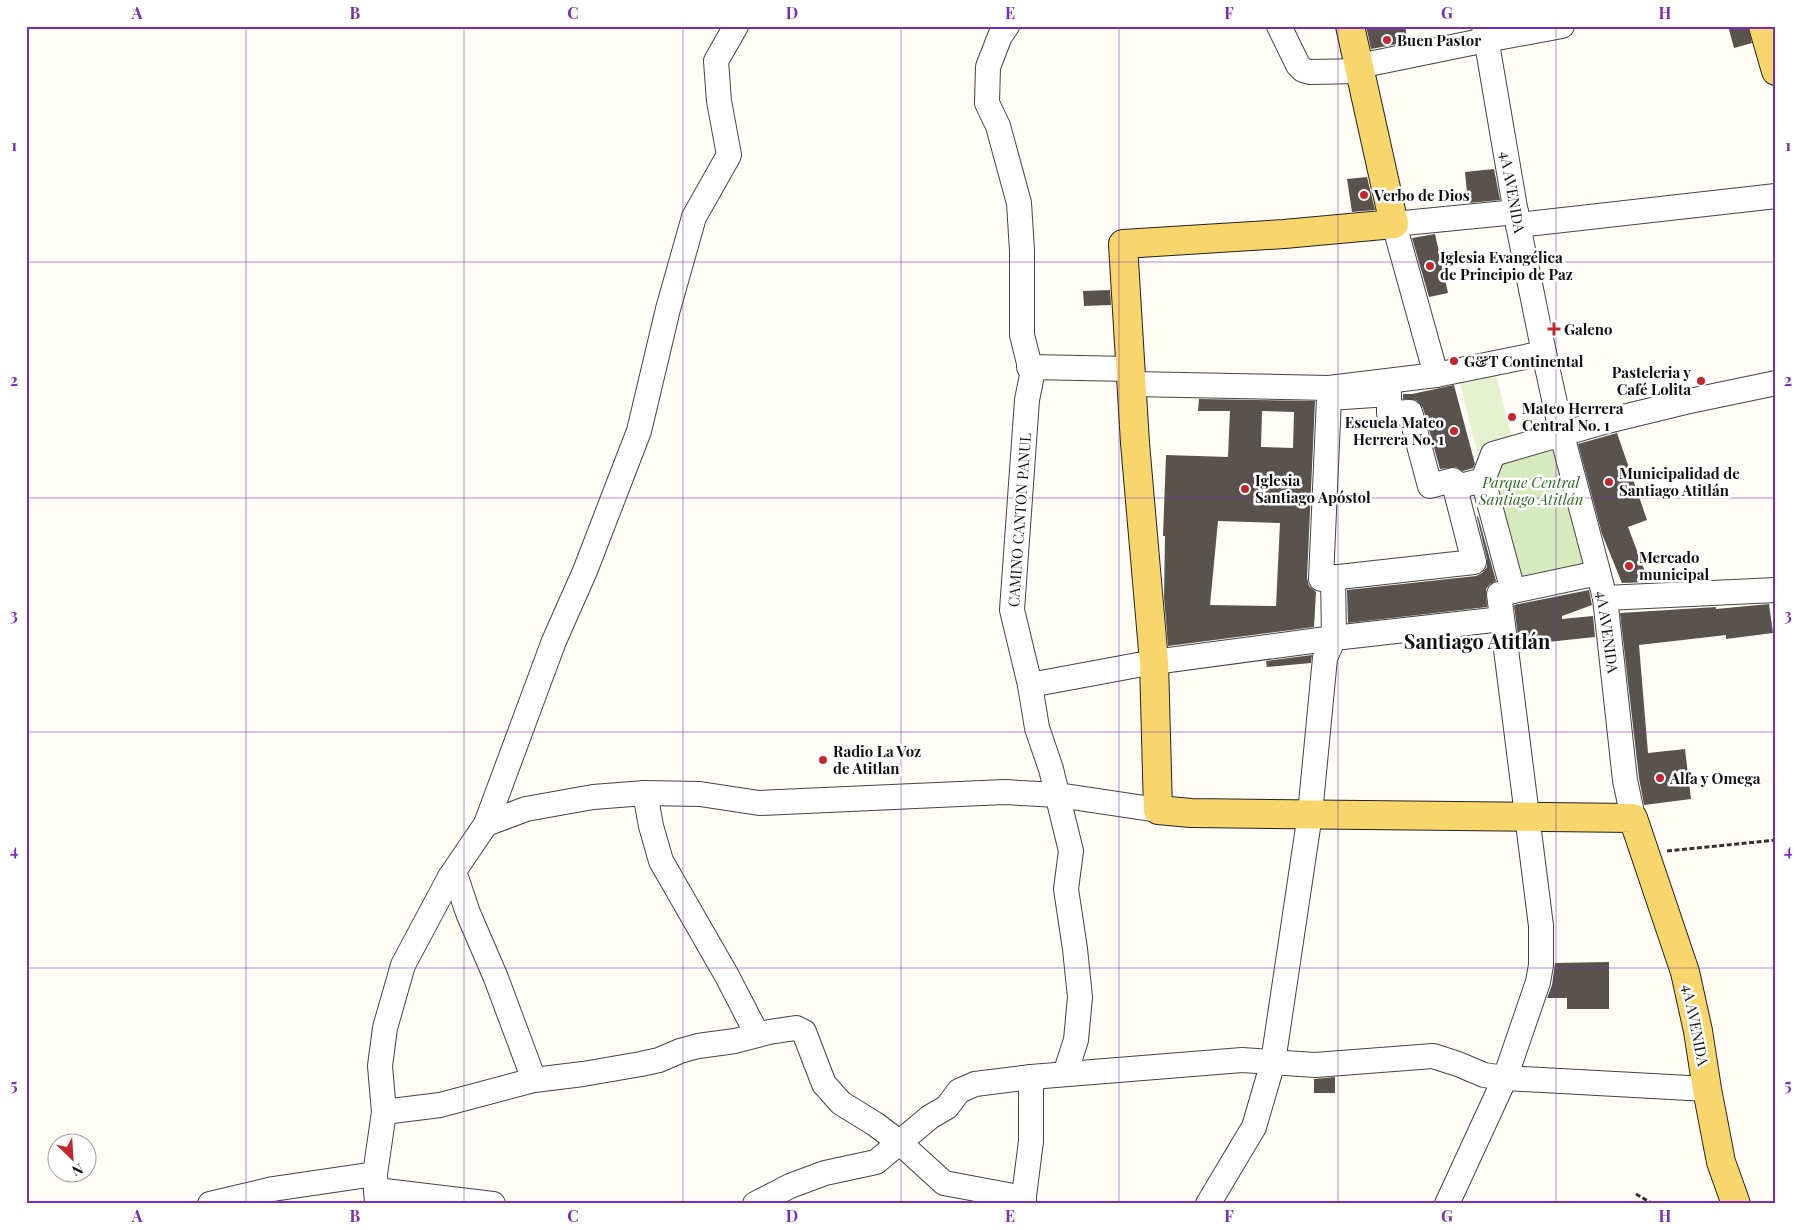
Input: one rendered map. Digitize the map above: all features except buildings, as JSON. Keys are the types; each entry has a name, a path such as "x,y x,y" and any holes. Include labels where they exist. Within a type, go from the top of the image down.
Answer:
{"main road":[{"path":"1350,26 1394,224 1284,234 1123,244 1136,453 1154,662 1158,810 1191,813 1633,818"},
{"path":"1763,26 1776,71"},
{"name":"4A AVENIDA","path":"1633,818 1685,972 1698,1031 1721,1162 1736,1204"}],"street":[{"path":"376,1189 384,1112 380,1066 385,1028 403,965 450,877 486,824 554,641 585,571 639,431 668,309 694,217 729,155 719,101 716,61 736,26"},
{"name":"CAMINO CANTON PANUL","path":"1007,26 1000,36 988,67 987,103 998,126 1018,203 1022,251 1022,335 1032,375 1027,400 1012,610 1030,685 1037,728 1058,795 1072,851 1066,889 1080,996 1076,1040 1065,1074"},
{"path":"1279,26 1298,65 1303,70 1310,72 1360,68 1485,33 1562,26"},
{"name":"4A AVENIDA","path":"1485,33 1517,219 1544,353 1562,435 1606,598 1625,780 1633,818"},
{"path":"1436,375 1394,224 1517,219 1776,196"},
{"path":"1029,367 1132,376 1329,388 1436,375 1544,353"},
{"path":"1513,591 1484,480 1492,454 1607,421 1776,383"},
{"path":"1389,394 1389,413 1410,412 1430,486 1453,480 1456,487 1474,562 1321,579 1329,398 1389,394"},
{"path":"1456,487 1484,480"},
{"path":"1447,1204 1505,1078 1538,982 1541,965 1541,926 1499,594 1598,573"},
{"path":"1208,1204 1254,1127 1273,1062 1310,814 1325,658 1334,638 1333,578"},
{"path":"1606,598 1776,590"},
{"path":"1030,685 1154,662 1334,638 1502,620"},
{"path":"486,824 526,809 592,797 646,794 700,794 759,802 1004,792 1058,795 1158,810"},
{"path":"646,794 651,826 661,861 727,976 757,1034"},
{"path":"450,877 457,880 468,913 496,978 534,1080"},
{"path":"384,1112 440,1105 534,1080 641,1064 659,1060 698,1046 735,1041 757,1034 796,1028 804,1032 824,1084 841,1103 875,1124 899,1142 944,1183 1024,1201 1031,1141 1031,1077"},
{"path":"755,1204 790,1186 825,1173 876,1162 930,1117 947,1107 959,1091 975,1084 1031,1077 1242,1060 1315,1065 1433,1056 1484,1075 1505,1078 1707,1090"},
{"path":"210,1204 273,1189 376,1189 493,1204"}],"path":[{"path":"1646,853 1776,840"},
{"path":"1636,1194 1653,1204"}],"green space":[{"path":"1495,370 1513,443 1477,452 1459,379"},
{"name":"Parque Central Santiago Atitlán","path":"1554,444 1585,565 1522,580 1490,473 1499,459"}],"place":[{"name":"Buen Pastor","path":"1387,40"},
{"name":"Verbo de Dios","path":"1364,195"},
{"name":"Iglesia Evangélica de Principio de Paz","path":"1430,266"},
{"name":"Galeno","path":"1554,329"},
{"name":"G&T Continental","path":"1454,361"},
{"name":"Pasteleria y Café Lolita","path":"1701,381"},
{"name":"Mateo Herrera Central No. 1","path":"1512,417"},
{"name":"Escuela Mateo Herrera No. 1","path":"1454,431"},
{"name":"Municipalidad de Santiago Atitlán","path":"1609,482"},
{"name":"Iglesia Santiago Apóstol","path":"1245,489"},
{"name":"Mercado municipal","path":"1629,566"},
{"name":"Radio La Voz de Atitlan","path":"823,760"},
{"name":"Alfa y Omega","path":"1660,778"}],"district":[{"name":"Santiago Atitlán","path":"1477,640"}]}
